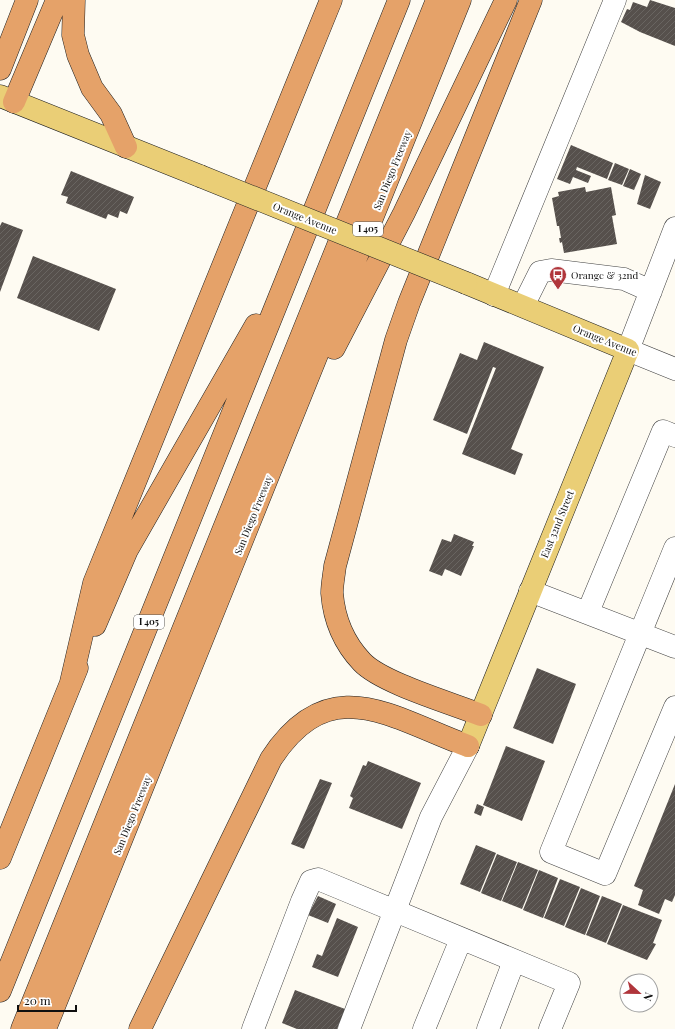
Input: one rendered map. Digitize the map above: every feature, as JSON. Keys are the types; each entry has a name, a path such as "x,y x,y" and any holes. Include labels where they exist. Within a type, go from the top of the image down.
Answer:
{"highway":[{"path":"7,99 57,0"},
{"path":"74,0 73,35 78,55 92,88 111,114 126,147"},
{"path":"71,682 94,583 331,0"},
{"name":"I 405","path":"0,991 399,0"},
{"path":"7,1029 421,0"},
{"path":"22,1029 437,0"},
{"name":"San Diego Freeway","path":"45,1029 277,457 460,0"},
{"path":"277,457 404,213 506,0"},
{"path":"481,715 401,684 380,674 363,663 351,649 340,631 332,592 335,566 396,340 412,296 530,0"},
{"path":"0,27 25,3"},
{"path":"0,69 25,3"},
{"path":"0,858 71,682 127,550 297,252"},
{"path":"140,1029 271,759 282,742 297,727 329,710 345,706 366,707 399,717 468,746"}],"main road":[{"name":"Orange Avenue","path":"7,99 523,306 628,350"},
{"name":"East 32nd Street","path":"468,746 628,350"}],"street":[{"path":"494,295 615,0"},
{"name":"East 32nd Street","path":"628,350 675,228"},
{"path":"523,306 540,272 551,270 624,279 651,291"},
{"name":"Orange Avenue","path":"628,350 675,369"},
{"path":"588,612 662,432 675,436"},
{"path":"675,548 551,852 605,874 675,707"},
{"path":"530,591 588,612 675,647"},
{"name":"East 32nd Street","path":"349,1029 431,818 468,746"},
{"path":"260,1027 311,881 318,879 394,912 569,983 550,1029"},
{"path":"424,1029 461,939"},
{"path":"488,1029 514,961"}],"building":[{"path":"650,0 675,8 675,46 640,32 621,22 627,9 630,10 633,2 647,7"},
{"path":"571,145 613,163 607,179 577,167 576,170 591,176 588,183 573,177 570,184 557,179"},
{"path":"615,163 629,169 622,185 608,180"},
{"path":"630,169 641,174 634,190 623,186"},
{"path":"71,171 134,197 127,214 120,211 118,218 108,214 106,219 66,203 68,197 61,195"},
{"path":"645,175 661,182 650,209 637,204"},
{"path":"585,187 586,192 611,187 616,215 612,216 617,244 564,253 562,242 560,243 559,238 561,238 559,226 557,226 552,198 559,196 558,192"},
{"path":"2,222 23,230 0,292 0,226"},
{"path":"33,256 116,289 99,331 17,298"},
{"path":"484,342 544,367 511,449 523,454 515,475 462,454 496,368 493,367 467,434 433,420 460,353 477,360"},
{"path":"454,534 474,542 472,546 474,546 461,576 445,569 442,576 429,571 442,539 451,542"},
{"path":"537,668 576,684 553,744 513,728"},
{"path":"506,746 545,761 522,821 483,805"},
{"path":"368,761 421,783 402,829 349,808 353,798 350,796 363,765 366,766"},
{"path":"320,779 332,783 304,849 291,844"},
{"path":"675,784 675,895 672,902 665,899 659,914 638,905 643,890 634,886"},
{"path":"477,804 484,807 481,816 474,813"},
{"path":"476,845 496,853 480,892 460,884"},
{"path":"497,854 517,862 501,901 481,893"},
{"path":"518,862 538,870 522,909 502,901"},
{"path":"539,870 558,878 543,918 523,910"},
{"path":"560,879 580,887 564,926 544,918"},
{"path":"581,888 600,896 585,935 565,927"},
{"path":"318,896 336,904 328,923 308,915"},
{"path":"602,896 622,904 606,943 586,935"},
{"path":"623,905 662,920 653,943 656,944 647,960 607,944"},
{"path":"337,918 358,927 338,977 312,967 317,954 322,956"},
{"path":"295,990 345,1009 337,1029 297,1029 282,1023"}],"place":[{"name":"Orange & 32nd","path":"558,290"}]}
